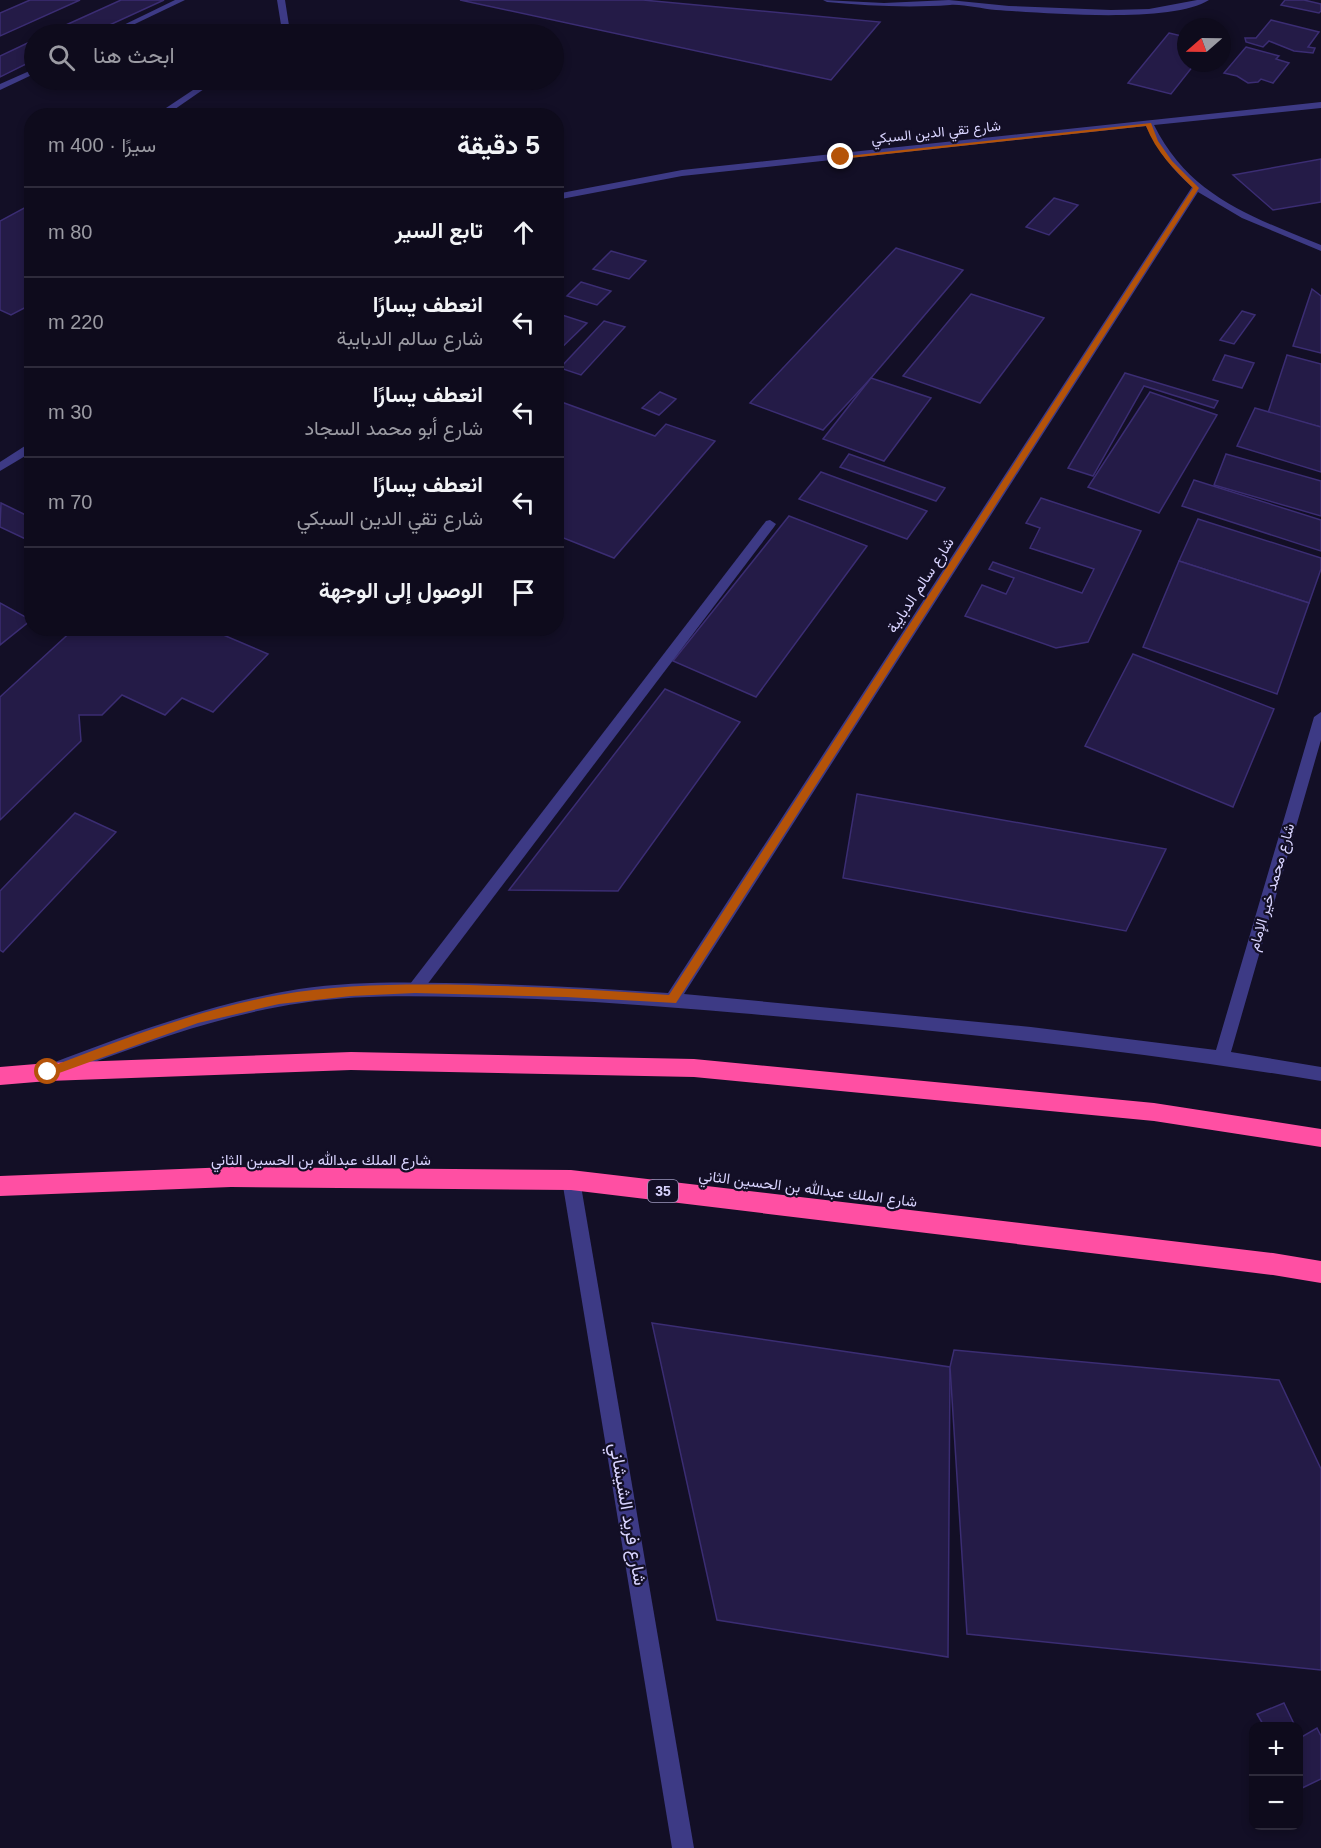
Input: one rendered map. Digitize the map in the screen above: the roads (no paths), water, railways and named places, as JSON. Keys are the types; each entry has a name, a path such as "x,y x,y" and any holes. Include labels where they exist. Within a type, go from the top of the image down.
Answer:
{"highway":[{"path":"0,1076 48,1072 351,1061 694,1068 1154,1112 1321,1137"},
{"name":"شارع الملك عبدالله بن الحسين الثاني","path":"0,1186 231,1177 571,1180 1274,1264 1321,1272"}],"street":[{"path":"130,24 181,0"},
{"path":"281,0 284,24"},
{"path":"827,0 884,5 954,3 1122,13 1175,8 1205,0"},
{"path":"935,0 954,3"},
{"path":"0,87 24,76"},
{"path":"170,108 198,90"},
{"name":"شارع تقي الدين السبكي","path":"564,195 682,173 1309,106 1321,107"},
{"path":"1149,124 1155,141 1170,163 1196,188 1237,210 1321,248"},
{"name":"شارع سالم الدبايبة","path":"672,1000 1196,188"},
{"path":"0,467 24,452"},
{"path":"415,989 770,524"},
{"name":"شارع محمد خير الإمام","path":"1222,1057 1321,717"},
{"path":"48,1072 198,1018 279,999 415,989 566,992 891,1019 1222,1057 1321,1074"},
{"name":"شارع فريد الشيشاني","path":"571,1180 683,1848"}]}
